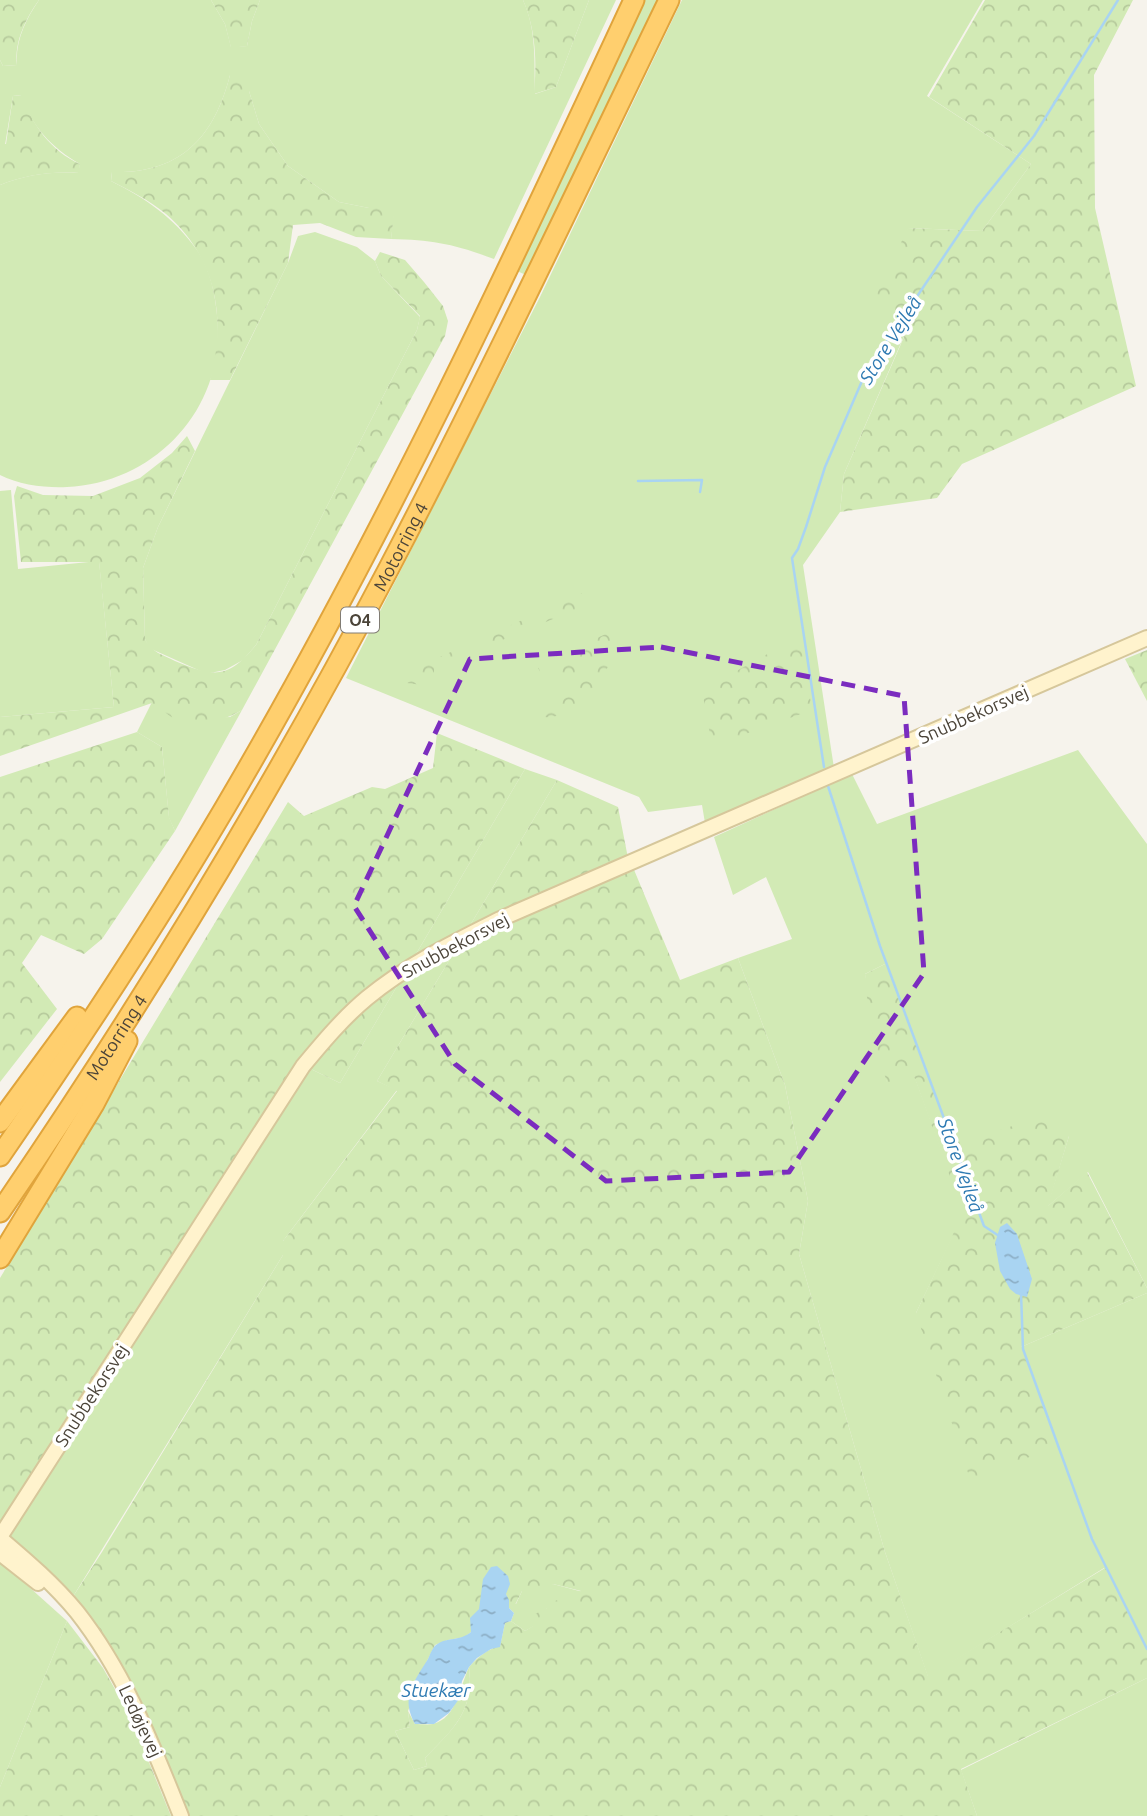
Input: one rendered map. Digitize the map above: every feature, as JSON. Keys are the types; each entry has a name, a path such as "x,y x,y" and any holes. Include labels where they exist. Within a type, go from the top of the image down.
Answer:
{"highway":[{"name":"Motorring 4","path":"0,1156 188,869 366,555 477,336 634,0"},
{"name":"Motorring 4","path":"0,1212 97,1067 203,898 305,722 388,570 489,370 669,0"},
{"name":"O4","path":"0,1122 68,1031 180,861 239,764 294,685"},
{"name":"O4","path":"0,1258 94,1104 203,898"}],"street":[{"name":"Snubbekorsvej","path":"0,1537 303,1066 366,999 436,950 498,920 1147,638"},
{"name":"Ledøjevej","path":"0,1537 45,1577 78,1614 110,1659 149,1734 181,1816"},
{"name":"Ledøjevej","path":"0,1553 41,1586 90,1632"}],"highlighted area":[{"path":"661,647 904,696 924,973 789,1172 606,1181 455,1064 354,906 470,659"}],"green space":[{"path":"0,0 39,0 22,31 17,48 17,65 3,66 0,60"},
{"path":"39,0 211,0 225,24 231,47 247,46 260,0 523,0 533,35 535,94 556,87 589,0 616,0 494,259 443,244 391,239 394,208 369,208 339,202 288,166 259,124 249,91 249,75 230,75 223,97 204,134 175,159 157,167 112,172 111,181 148,202 169,218 202,257 215,298 217,348 210,380 198,408 180,434 157,455 130,471 100,482 59,487 24,483 0,475 0,185 38,174 78,173 80,164 44,136 21,95 13,96 5,145 0,144 0,60 3,66 17,65 22,31"},
{"path":"211,0 260,0 247,46 231,48 225,24"},
{"path":"523,0 589,0 556,87 534,94 534,47 531,23"},
{"path":"644,0 657,0 526,275 517,271"},
{"path":"682,0 983,0 927,96 1031,164 982,231 908,228 904,336 844,474 840,512 803,565 834,768 705,823 702,805 648,812 639,797 346,678 540,297"},
{"path":"985,0 1133,0 1094,75 1095,208 1136,386 962,464 937,498 840,512 844,474 904,337 876,295 908,228 982,231 1031,164 929,97"},
{"path":"249,74 249,91 259,124 288,166 339,202 369,208 395,208 391,239 356,237 320,223 293,225 288,263 230,380 210,380 215,357 217,312 206,269 183,231 153,204 111,181 112,172 157,167 175,159 204,134 223,97 230,75"},
{"path":"22,95 37,127 60,152 80,164 79,173 39,174 0,185 0,144 6,144 13,96"},
{"path":"315,232 357,247 375,261 381,276 420,317 417,330 256,645 243,660 225,670 205,673 149,648 145,639 143,568 158,527 288,263 298,236"},
{"path":"380,252 405,260 443,306 448,321 445,336 242,710 218,720 192,725 176,719 152,703 0,756 0,717 114,707 99,562 21,562 14,496 17,486 43,495 93,496 140,478 172,453 187,436 195,451 158,527 143,568 145,639 158,653 200,670 219,672 237,665 256,645 417,330 420,316 381,276 375,261"},
{"path":"11,490 18,569 99,561 114,707 0,717 0,491"},
{"path":"587,591 593,598 587,605 434,668 434,675 422,685 407,683 421,659 433,660"},
{"path":"621,627 624,637 590,695 573,709 557,716 543,717 537,714 565,698 569,688 566,674 542,675 538,668 547,661"},
{"path":"800,636 812,710 712,746 702,690"},
{"path":"1147,650 1147,701 1125,659"},
{"path":"152,702 176,719 230,717 242,710 175,831 169,818 162,747 137,732"},
{"path":"137,732 162,747 169,817 175,831 102,939 84,954 41,935 22,963 57,1009 0,1082 0,777"},
{"path":"437,733 525,769 340,1083 296,1062 0,1523 0,1278 288,802 304,816 372,787 385,789 433,768"},
{"path":"1078,750 1147,844 1147,1288 1088,1172 1047,1207 1069,1136 953,1143 887,963 865,974 887,1082 914,1075 964,1213 916,1313 1021,1347 1147,1293 1147,1650 1104,1568 928,1677 885,1552 799,1254 808,1201 785,1085 738,958 792,939 766,877 733,895 714,837 852,774 877,824"},
{"path":"525,769 557,780 377,1081 397,1090 283,1241 283,1255 74,1595 0,1530 0,1523 296,1062 340,1083"},
{"path":"557,780 618,807 627,853 680,980 738,958 785,1085 808,1201 799,1254 885,1552 928,1676 1105,1568 1147,1650 1147,1678 961,1769 977,1816 189,1816 135,1688 74,1595 283,1255 283,1241 397,1091 377,1081","holes":["553,1584 581,1591 547,1604 547,1608 535,1614 533,1626 525,1631 511,1621 505,1623 500,1646 483,1654 469,1667 468,1696 460,1718 425,1758 427,1766 414,1770 395,1731 410,1727 408,1711 435,1645 465,1637 471,1632 479,1609 506,1594 509,1604 515,1605 522,1591 543,1594"]},
{"path":"887,963 953,1143 1055,1114 1069,1136 1048,1206 1087,1172 1147,1288 1147,1293 1021,1347 1059,1446 970,1479 916,1313 963,1213 914,1076 887,1083 869,1021 865,974"},
{"path":"0,1561 67,1621 0,1787"},
{"path":"553,1584 583,1592 547,1608 534,1626 525,1631 511,1621 514,1613 509,1604 516,1604 522,1591"},
{"path":"67,1621 103,1668 129,1714 171,1816 0,1816 0,1787"},
{"path":"469,1667 468,1696 460,1718 425,1758 427,1766 414,1770 395,1731 410,1727 408,1711 415,1724 441,1721 453,1708"},
{"path":"1147,1678 1147,1816 977,1816 961,1770"}],"water":[{"path":"1007,1223 1017,1234 1032,1279 1027,1297 1010,1289 1000,1271 995,1243 1000,1227"},
{"name":"Stuekær","path":"497,1566 508,1576 510,1584 506,1594 509,1608 514,1613 511,1621 505,1623 500,1647 477,1658 469,1667 462,1681 459,1699 449,1713 434,1724 415,1724 409,1706 414,1683 436,1645 471,1632 470,1618 479,1609 483,1579 491,1567"}],"waterway":[{"name":"Store Vejleå","path":"824,767 792,558 806,527 825,467 865,374 977,207 1034,136 1118,0"},
{"path":"638,481 702,480 700,492"},
{"name":"Store Vejleå","path":"828,786 880,946 984,1226 999,1236"},
{"name":"Store Vejleå","path":"1021,1293 1023,1349 1092,1539 1147,1649"}]}
